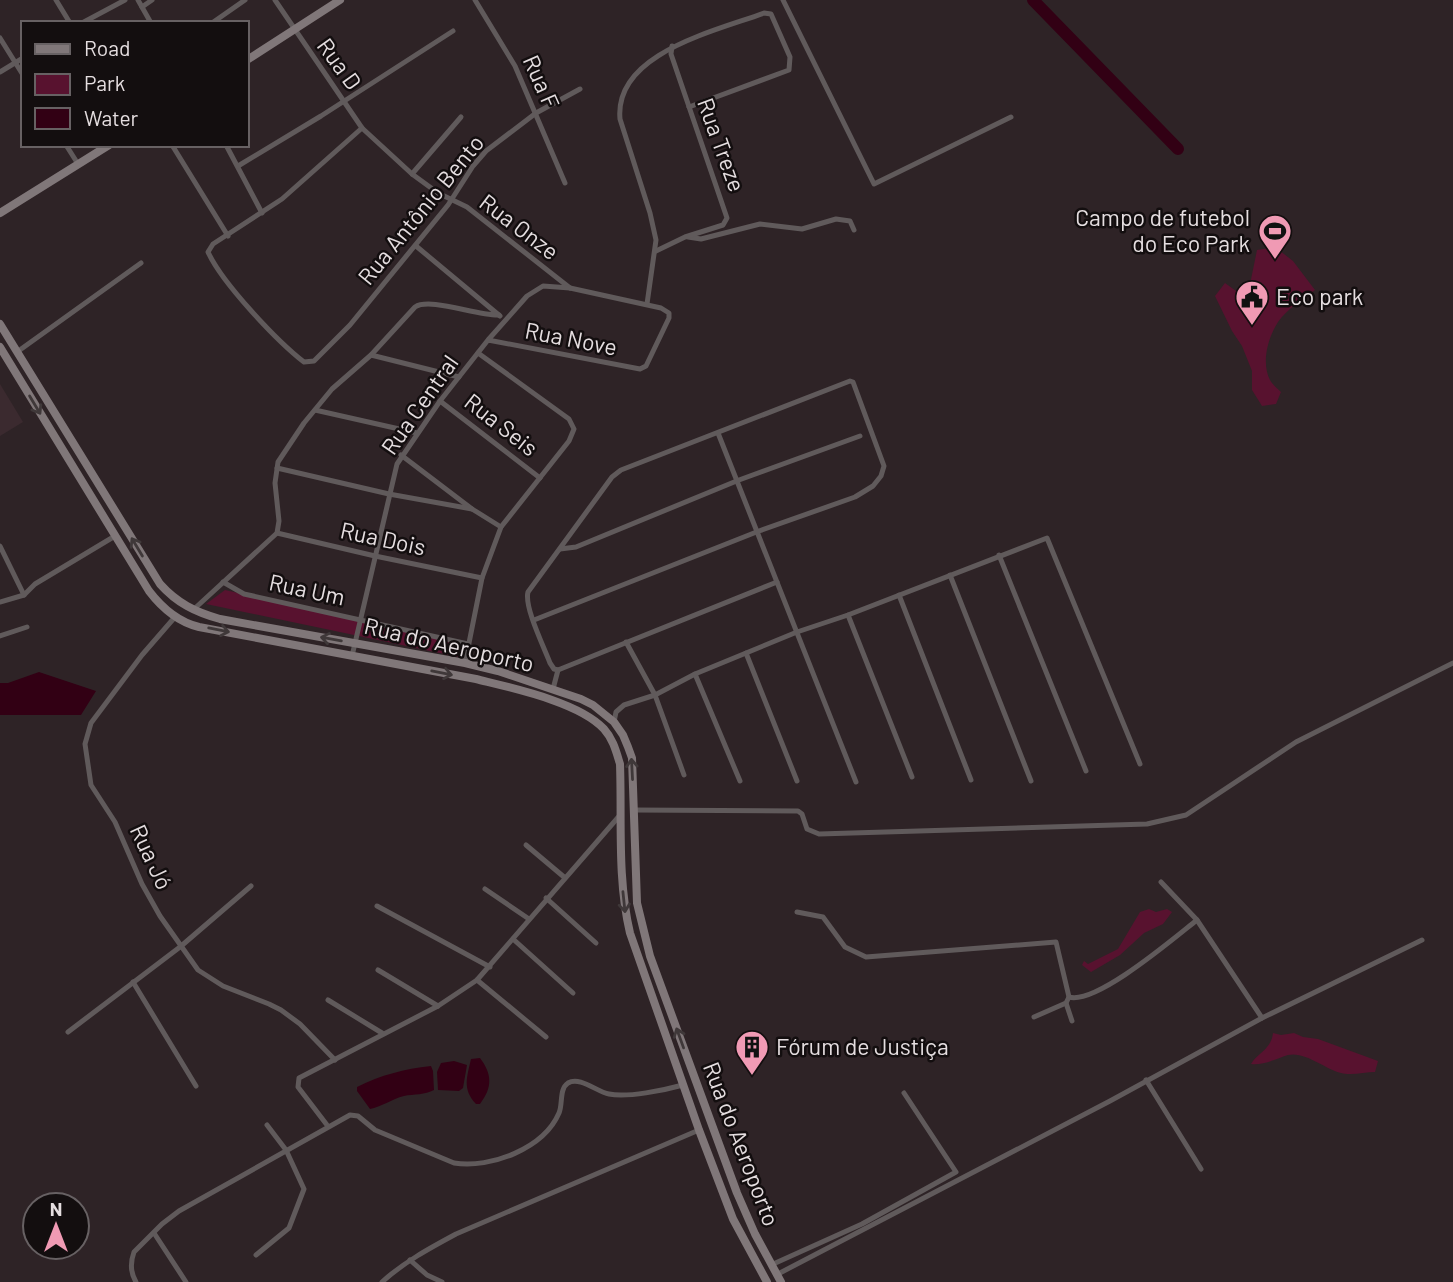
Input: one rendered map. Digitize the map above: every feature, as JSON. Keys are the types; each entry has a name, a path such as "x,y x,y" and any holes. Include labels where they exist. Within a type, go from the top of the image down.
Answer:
{"main road":[{"path":"248,60 340,0"},
{"path":"0,213 105,147"},
{"name":"Rua do Aeroporto","path":"1,329 160,584 178,602 192,610 220,619 498,671 593,705 614,722 624,735 632,758 639,919 650,956 747,1216 779,1278"},
{"name":"Rua do Aeroporto","path":"0,347 149,591 158,603 175,617 199,627 519,690 579,711 604,729 620,764 622,870 630,933 733,1219 767,1282"},
{"path":"622,870 635,870"},
{"path":"708,1154 721,1148"}],"street":[{"path":"56,0 69,21"},
{"path":"86,21 125,0"},
{"path":"138,0 150,21"},
{"path":"142,7 152,0"},
{"path":"215,21 245,0"},
{"name":"Rua D","path":"275,0 293,31 362,128 379,144"},
{"name":"Rua F","path":"475,0 507,51 565,183"},
{"path":"783,0 874,184 1011,117"},
{"path":"647,304 656,251 653,225 620,119 619,103 624,90 636,72 672,46 768,13 774,17 790,57 791,67 786,72 689,107"},
{"path":"238,166 453,31"},
{"path":"0,38 21,72"},
{"name":"Rua Treze","path":"656,251 685,237 723,225 727,218 671,54 672,46"},
{"path":"0,72 21,59"},
{"name":"Rua Antônio Bento","path":"228,236 210,247 209,256 239,296 301,360 314,361 328,349 416,246 486,151 536,113 580,89"},
{"path":"412,174 461,117"},
{"path":"173,147 228,236 309,177 362,128"},
{"name":"Rua Onze","path":"379,144 412,174 438,193 477,215 570,288"},
{"path":"67,147 78,164"},
{"path":"227,147 262,213"},
{"path":"685,237 701,239 760,225 802,229 836,219 850,221 854,230"},
{"path":"416,246 506,320"},
{"path":"17,352 141,263"},
{"name":"Rua Central","path":"352,656 389,494 401,455 488,340 535,289 543,286 570,288 647,304"},
{"path":"192,610 277,533 279,521 275,483 283,454 332,389 371,355 420,303 499,315"},
{"name":"Rua Nove","path":"488,340 637,369 646,366 669,318 667,310 647,304"},
{"path":"465,663 482,578 500,527 569,441 574,429 573,423 478,353"},
{"path":"371,355 459,377"},
{"path":"534,621 759,531 855,497 873,486 881,476 884,466 856,386 850,381 621,470 612,477 559,549 528,592 527,599 534,621 550,663 558,670 777,582"},
{"name":"Rua Seis","path":"440,401 540,478"},
{"path":"314,410 417,433"},
{"path":"718,433 856,782"},
{"path":"559,549 576,547 738,480 860,436"},
{"path":"401,455 500,527"},
{"path":"277,468 389,494 472,509"},
{"name":"Rua Dois","path":"277,533 482,578"},
{"path":"0,602 24,595 35,584 115,536"},
{"path":"614,722 616,712 624,705 655,695 695,674 1044,538 1049,540 1140,764"},
{"path":"0,546 24,595"},
{"path":"999,555 1086,771"},
{"path":"950,575 1031,781"},
{"name":"Rua Um","path":"223,582 244,594 468,644"},
{"path":"899,595 971,780"},
{"path":"848,615 912,777"},
{"name":"Rua Jó","path":"175,617 142,655 91,723 85,744 91,785 115,822 142,884 180,947 206,977 269,1003 300,1024 335,1060"},
{"path":"0,636 27,627"},
{"path":"626,642 655,695 684,775"},
{"path":"746,653 797,781"},
{"path":"634,810 798,811 802,814 807,829 818,834 1147,824 1186,815 1296,742 1453,663"},
{"path":"553,689 558,670"},
{"path":"695,674 740,781"},
{"path":"327,1125 298,1087 297,1081 382,1033 438,1006 477,980 621,814"},
{"path":"526,845 564,877"},
{"path":"1161,882 1196,920 1262,1018"},
{"path":"68,1032 180,947 251,886"},
{"path":"485,889 528,919"},
{"path":"546,898 596,943"},
{"path":"377,906 490,967"},
{"path":"797,912 823,917 845,947 866,957 1056,942 1072,1021"},
{"path":"1034,1017 1067,1000 1084,998 1116,980 1146,961 1196,920"},
{"path":"513,939 573,993"},
{"path":"779,1278 1262,1018 1422,940"},
{"path":"378,970 438,1006"},
{"path":"477,980 546,1037"},
{"path":"133,982 196,1086"},
{"path":"328,1000 382,1033"},
{"path":"1146,1080 1200,1169"},
{"path":"136,1282 130,1267 134,1252 179,1211 327,1125 350,1115 358,1116 375,1130 454,1163 465,1165 506,1158 545,1135 561,1111 563,1089 574,1081 611,1095 658,1092 683,1085"},
{"path":"771,1265 862,1224 956,1172 904,1093"},
{"path":"256,1255 289,1228 304,1189 286,1150 267,1125"},
{"path":"382,1282 410,1260 495,1215 699,1130"},
{"path":"154,1233 186,1282"},
{"path":"410,1260 427,1275 442,1282"}],"shaded area":[{"path":"0,384 23,422 0,436"}],"green space":[{"name":"Eco park","path":"1275,247 1293,261 1315,290 1286,313 1274,328 1267,350 1266,366 1270,380 1281,392 1276,404 1262,406 1252,390 1252,371 1242,346 1215,296 1225,283 1247,299 1257,250"},
{"path":"225,590 461,644 459,657 206,604"},
{"path":"1149,909 1156,912 1167,909 1172,912 1163,924 1144,933 1120,955 1091,972 1082,965 1084,961 1088,964 1118,949 1140,912"},
{"path":"1273,1033 1294,1033 1318,1039 1378,1061 1375,1072 1341,1073 1295,1054 1265,1063 1251,1064 1270,1043"}],"water":[{"path":"39,672 96,691 81,715 0,715 0,683 8,683"},
{"path":"480,1058 489,1075 489,1086 480,1104 476,1104 467,1088 467,1077 471,1059"},
{"path":"454,1061 467,1065 463,1088 459,1091 438,1090 437,1072 441,1063"},
{"path":"431,1066 434,1090 431,1092 404,1096 370,1109 357,1091 357,1087 384,1076"}],"waterway":[{"path":"1033,0 1178,149"}],"place":[{"name":"Campo de futebol do Eco Park","path":"1275,261"},
{"name":"Eco park","path":"1252,327"},
{"name":"Fórum de Justiça","path":"752,1077"}]}
